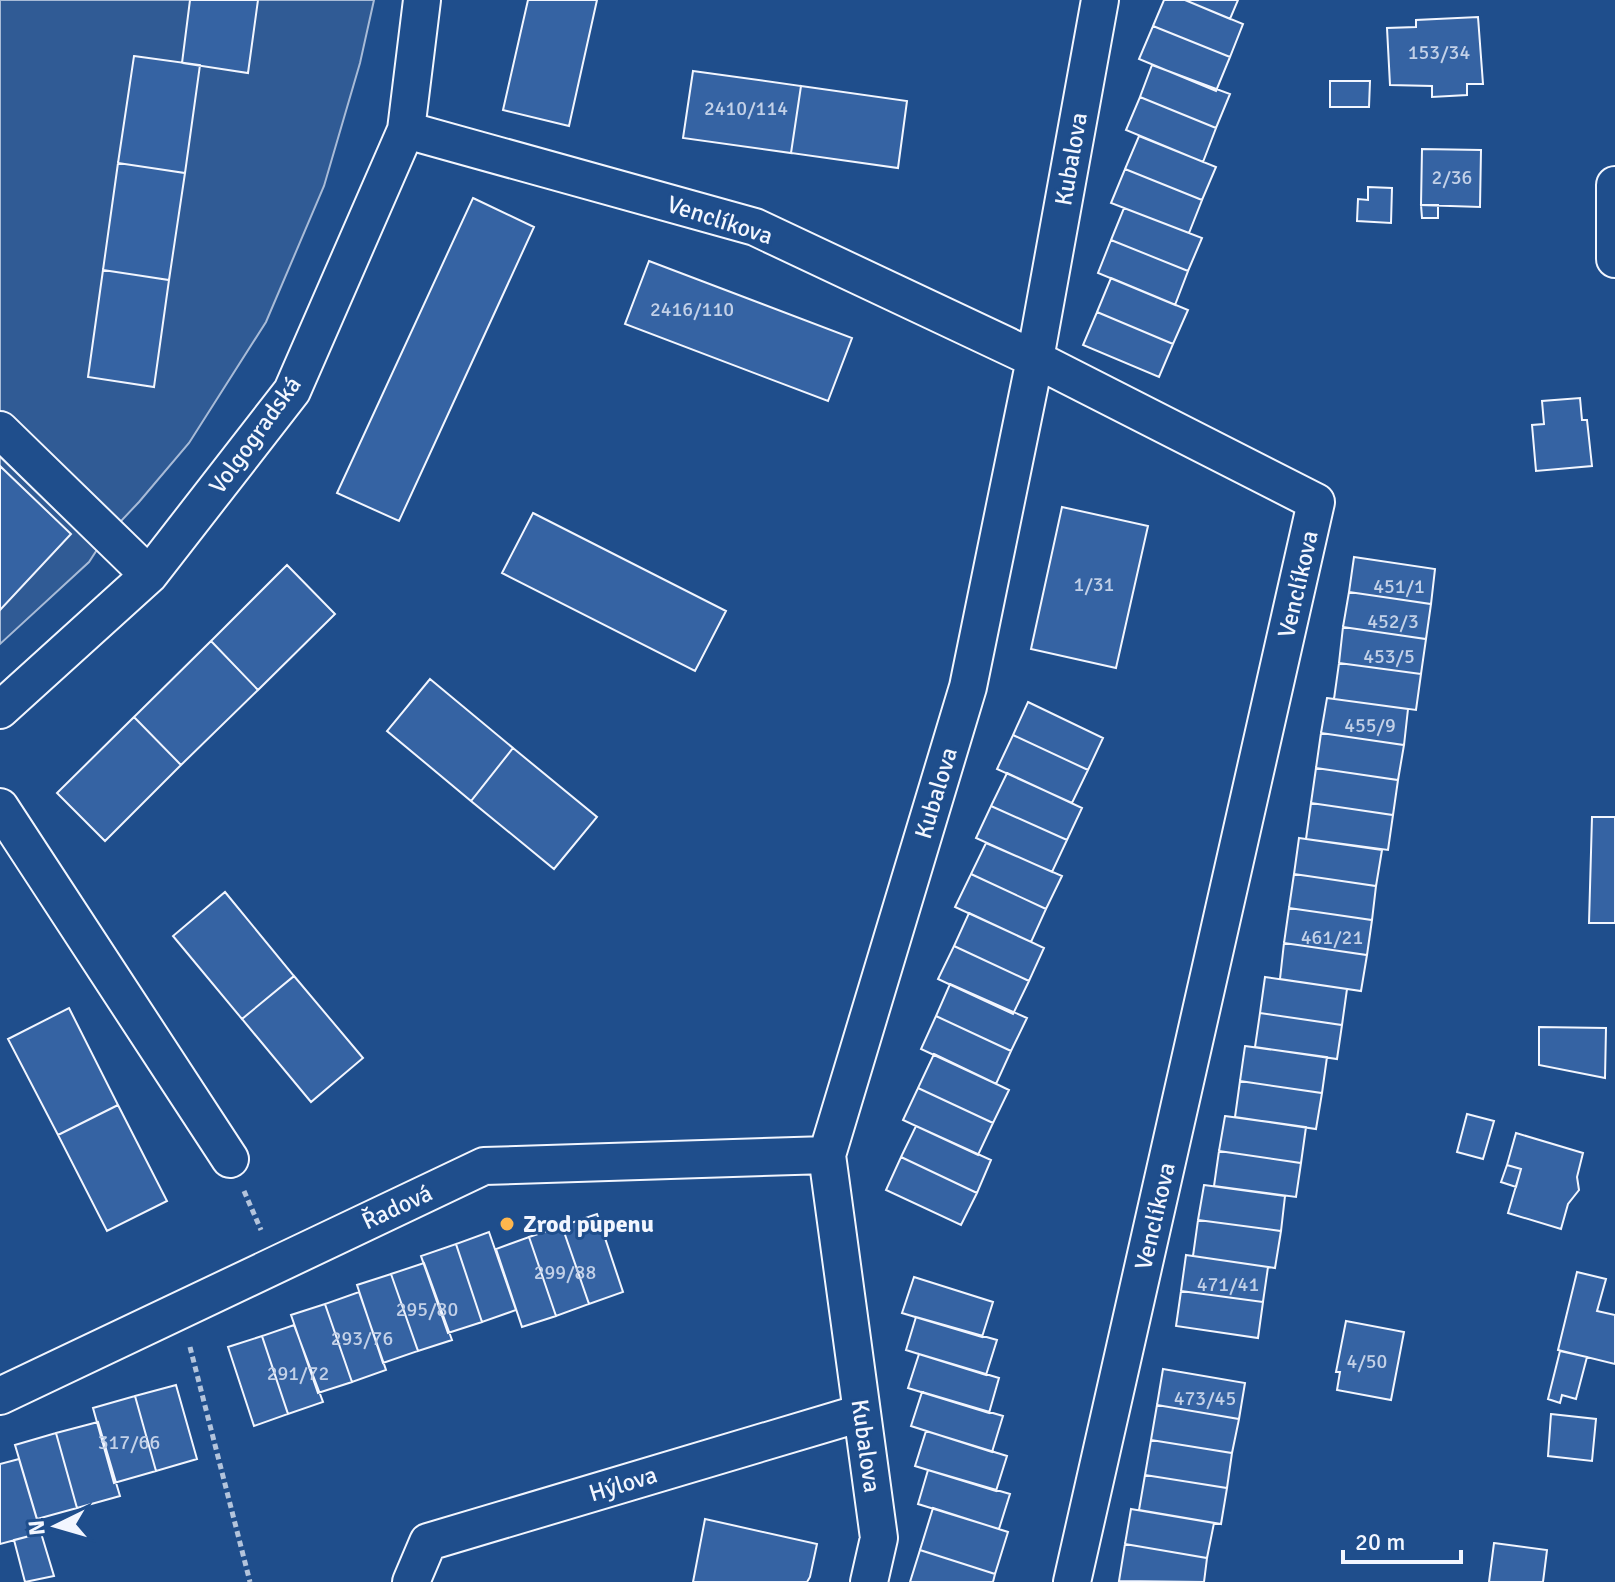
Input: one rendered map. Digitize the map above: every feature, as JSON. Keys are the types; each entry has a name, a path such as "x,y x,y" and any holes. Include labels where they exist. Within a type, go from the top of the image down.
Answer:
{"street":[{"name":"Volgogradská","path":"0,710 149,575 292,391 406,130 422,0"},
{"name":"Kubalova","path":"869,1582 879,1538 827,1155 968,687 1035,359 1100,0"},
{"name":"Venclíkova","path":"406,130 755,227 1035,359 1316,502 1072,1582"},
{"path":"1615,185 1615,259"},
{"path":"0,430 149,575"},
{"path":"0,807 230,1159"},
{"name":"Řadová","path":"0,1396 484,1166 827,1155"},
{"name":"Hýlova","path":"411,1582 428,1542 861,1413"}],"path":[{"path":"230,1159 276,1264"},
{"path":"180,1310 250,1582"}],"shaded area":[{"path":"0,0 374,0 360,63 324,186 266,322 189,443 104,539 89,562 0,644"}],"building":[{"path":"190,0 258,0 248,73 182,63"},
{"path":"528,0 597,0 569,126 503,110"},
{"path":"1164,0 1185,0 1243,24 1230,57 1153,26"},
{"path":"1185,0 1238,0 1230,19"},
{"path":"1478,17 1483,84 1467,84 1467,95 1432,97 1432,86 1390,85 1387,28 1416,27 1416,20"},
{"path":"1153,26 1230,57 1216,91 1139,59"},
{"path":"134,56 200,65 185,173 118,163"},
{"path":"1152,65 1230,94 1216,128 1140,97"},
{"path":"693,71 801,86 791,153 683,138"},
{"path":"1330,81 1370,81 1369,107 1330,107"},
{"path":"801,86 907,101 898,168 791,153"},
{"path":"1140,97 1216,128 1203,162 1126,130"},
{"path":"1139,136 1216,167 1202,200 1125,169"},
{"path":"1422,149 1481,150 1480,207 1421,205"},
{"path":"118,163 185,173 169,280 103,270"},
{"path":"1125,169 1202,200 1189,233 1111,203"},
{"path":"1368,187 1392,188 1391,223 1357,221 1358,199 1368,200"},
{"path":"473,198 534,227 399,521 337,493"},
{"path":"1421,205 1438,205 1438,218 1422,218"},
{"path":"1124,208 1202,238 1188,271 1111,240"},
{"path":"1111,240 1188,271 1175,305 1098,273"},
{"path":"649,261 852,338 828,401 625,324"},
{"path":"103,270 169,280 154,387 88,377"},
{"path":"1111,278 1188,310 1173,344 1097,312"},
{"path":"1097,312 1173,344 1159,377 1083,345"},
{"path":"1580,398 1582,420 1587,420 1592,466 1536,471 1532,425 1544,424 1542,401"},
{"path":"0,466 71,534 0,610"},
{"path":"1062,507 1148,526 1116,668 1031,649"},
{"path":"533,513 726,611 695,671 502,573"},
{"path":"1354,557 1435,569 1431,604 1349,592"},
{"path":"287,565 335,614 258,690 211,641"},
{"path":"1349,592 1431,604 1426,639 1343,627"},
{"path":"1343,627 1426,639 1421,674 1339,663"},
{"path":"211,641 258,690 181,765 134,717"},
{"path":"1339,663 1421,674 1416,710 1334,699"},
{"path":"430,679 513,748 471,801 387,731"},
{"path":"1327,698 1408,709 1404,745 1321,733"},
{"path":"1028,702 1103,738 1088,770 1013,735"},
{"path":"134,717 181,765 105,841 57,793"},
{"path":"1321,733 1404,745 1398,780 1316,768"},
{"path":"1013,735 1088,770 1072,803 997,769"},
{"path":"513,748 597,817 554,869 471,801"},
{"path":"1316,768 1398,780 1393,815 1311,803"},
{"path":"1007,773 1082,808 1067,840 991,806"},
{"path":"1311,803 1393,815 1388,850 1306,839"},
{"path":"991,806 1067,840 1052,872 976,838"},
{"path":"1592,817 1615,817 1615,923 1589,923"},
{"path":"1299,838 1382,850 1376,886 1294,874"},
{"path":"986,843 1062,876 1046,909 971,874"},
{"path":"971,874 1046,909 1031,942 955,907"},
{"path":"1294,874 1376,886 1372,920 1289,908"},
{"path":"225,892 294,976 242,1019 173,936"},
{"path":"1289,908 1372,920 1367,955 1284,943"},
{"path":"969,913 1044,948 1029,981 954,946"},
{"path":"1284,943 1367,955 1361,991 1280,979"},
{"path":"954,946 1029,981 1013,1014 938,979"},
{"path":"294,976 363,1058 311,1102 242,1019"},
{"path":"1265,977 1347,989 1342,1025 1260,1013"},
{"path":"950,984 1027,1018 1011,1051 936,1016"},
{"path":"69,1008 118,1105 58,1135 8,1039"},
{"path":"1260,1013 1342,1025 1337,1059 1255,1047"},
{"path":"936,1016 1011,1051 996,1084 921,1049"},
{"path":"1539,1027 1606,1028 1605,1078 1539,1065"},
{"path":"1245,1046 1327,1057 1322,1093 1240,1081"},
{"path":"934,1054 1009,1090 993,1123 918,1088"},
{"path":"1240,1081 1322,1093 1316,1129 1235,1117"},
{"path":"918,1088 993,1123 978,1155 903,1120"},
{"path":"118,1105 167,1201 107,1231 58,1135"},
{"path":"1467,1114 1494,1121 1483,1159 1457,1152"},
{"path":"1225,1116 1306,1127 1301,1163 1219,1151"},
{"path":"916,1126 991,1160 977,1193 901,1157"},
{"path":"1516,1133 1583,1153 1577,1177 1579,1190 1568,1204 1561,1229 1508,1213 1521,1169 1507,1165"},
{"path":"1219,1151 1301,1163 1296,1197 1214,1186"},
{"path":"901,1157 977,1193 961,1225 886,1190"},
{"path":"1507,1165 1521,1169 1516,1187 1501,1182"},
{"path":"1204,1185 1285,1196 1281,1231 1198,1220"},
{"path":"597,1214 623,1292 589,1304 562,1226"},
{"path":"1198,1220 1281,1231 1275,1268 1193,1256"},
{"path":"562,1226 589,1304 556,1316 529,1237"},
{"path":"489,1232 516,1310 482,1322 456,1244"},
{"path":"529,1237 556,1316 522,1327 496,1249"},
{"path":"456,1244 482,1322 448,1333 421,1256"},
{"path":"1186,1255 1268,1267 1263,1302 1181,1291"},
{"path":"424,1263 452,1340 418,1351 391,1274"},
{"path":"1577,1272 1606,1279 1597,1311 1615,1315 1615,1364 1558,1350"},
{"path":"391,1274 418,1351 383,1363 357,1285"},
{"path":"914,1277 993,1302 982,1337 902,1313"},
{"path":"1181,1291 1263,1302 1258,1338 1176,1326"},
{"path":"359,1292 386,1370 352,1382 325,1304"},
{"path":"325,1304 352,1382 318,1393 291,1315"},
{"path":"916,1317 997,1340 986,1375 906,1350"},
{"path":"1346,1321 1404,1332 1391,1400 1337,1390 1340,1372 1336,1372"},
{"path":"294,1325 323,1402 288,1414 262,1336"},
{"path":"262,1336 288,1414 254,1426 228,1347"},
{"path":"1560,1351 1587,1357 1576,1399 1562,1395 1560,1403 1548,1399"},
{"path":"919,1354 999,1378 989,1413 908,1388"},
{"path":"1163,1369 1245,1383 1239,1419 1157,1405"},
{"path":"176,1385 197,1459 156,1471 135,1396"},
{"path":"922,1392 1003,1416 992,1452 911,1426"},
{"path":"135,1396 156,1471 114,1483 93,1408"},
{"path":"1157,1405 1239,1419 1232,1453 1151,1440"},
{"path":"1551,1414 1596,1419 1592,1461 1548,1456"},
{"path":"98,1422 120,1496 77,1508 56,1433"},
{"path":"926,1431 1007,1456 996,1491 915,1466"},
{"path":"56,1433 77,1508 37,1519 15,1445"},
{"path":"1151,1440 1232,1453 1227,1488 1145,1475"},
{"path":"19,1459 41,1533 0,1544 0,1464"},
{"path":"928,1470 1010,1494 999,1529 918,1504"},
{"path":"1145,1475 1227,1488 1221,1524 1139,1510"},
{"path":"933,1508 1008,1532 995,1574 920,1550"},
{"path":"1131,1509 1214,1523 1207,1558 1125,1544"},
{"path":"705,1519 817,1544 810,1577 807,1582 693,1582"},
{"path":"41,1533 54,1576 25,1582 14,1540"},
{"path":"1494,1543 1547,1550 1543,1582 1489,1582"},
{"path":"1125,1544 1207,1558 1204,1582 1119,1581"},
{"path":"920,1550 995,1574 993,1582 910,1582"}],"place":[{"name":"Zrod pupenu","path":"507,1224"}]}
